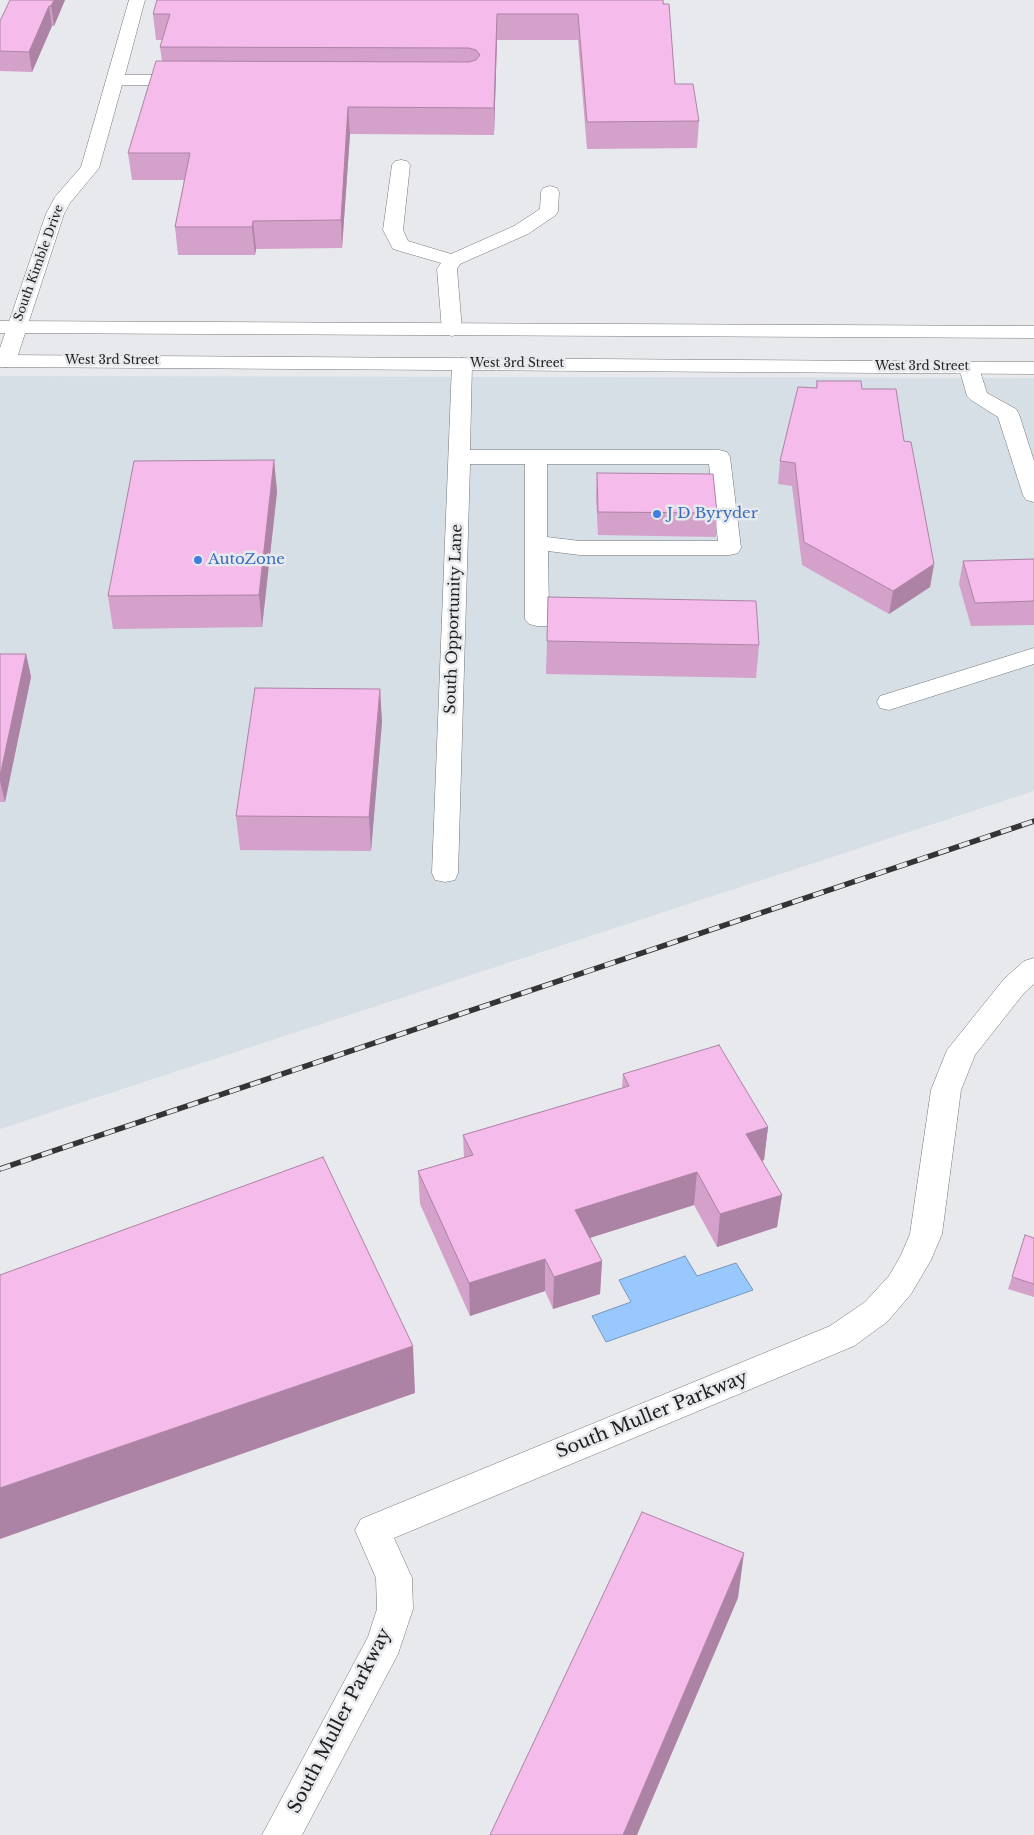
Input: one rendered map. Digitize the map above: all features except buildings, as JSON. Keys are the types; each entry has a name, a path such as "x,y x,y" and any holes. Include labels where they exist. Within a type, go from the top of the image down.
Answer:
{"street":[{"name":"South Kimble Drive","path":"3,361 8,327 55,214 62,200 90,168 137,0"},
{"path":"114,80 203,80"},
{"path":"401,165 393,230 400,245 452,260"},
{"path":"452,330 447,269 452,260 521,230 549,212 550,192"},
{"path":"8,327 1034,332"},
{"path":"959,332 978,396 1008,414 1034,495"},
{"name":"West 3rd Street","path":"3,361 1034,368"},
{"name":"South Opportunity Lane","path":"445,873 462,364"},
{"path":"459,457 719,457 730,548 580,548 536,543"},
{"path":"536,457 536,619 606,620"},
{"path":"889,702 1034,656"},
{"name":"South Muller Parkway","path":"281,1835 385,1642 395,1610 394,1578 373,1530 842,1336 876,1312 900,1285 915,1260 926,1234 946,1090 962,1050 1014,986 1034,968"}],"shaded area":[{"path":"0,376 1034,378 1034,791 0,1129"}],"water":[{"path":"685,1256 697,1276 736,1263 753,1290 606,1342 592,1316 631,1302 619,1280"}],"railway":[{"path":"0,1169 1034,821"}],"place":[{"name":"J D Byryder","path":"657,514"},
{"name":"AutoZone","path":"198,560"}]}
